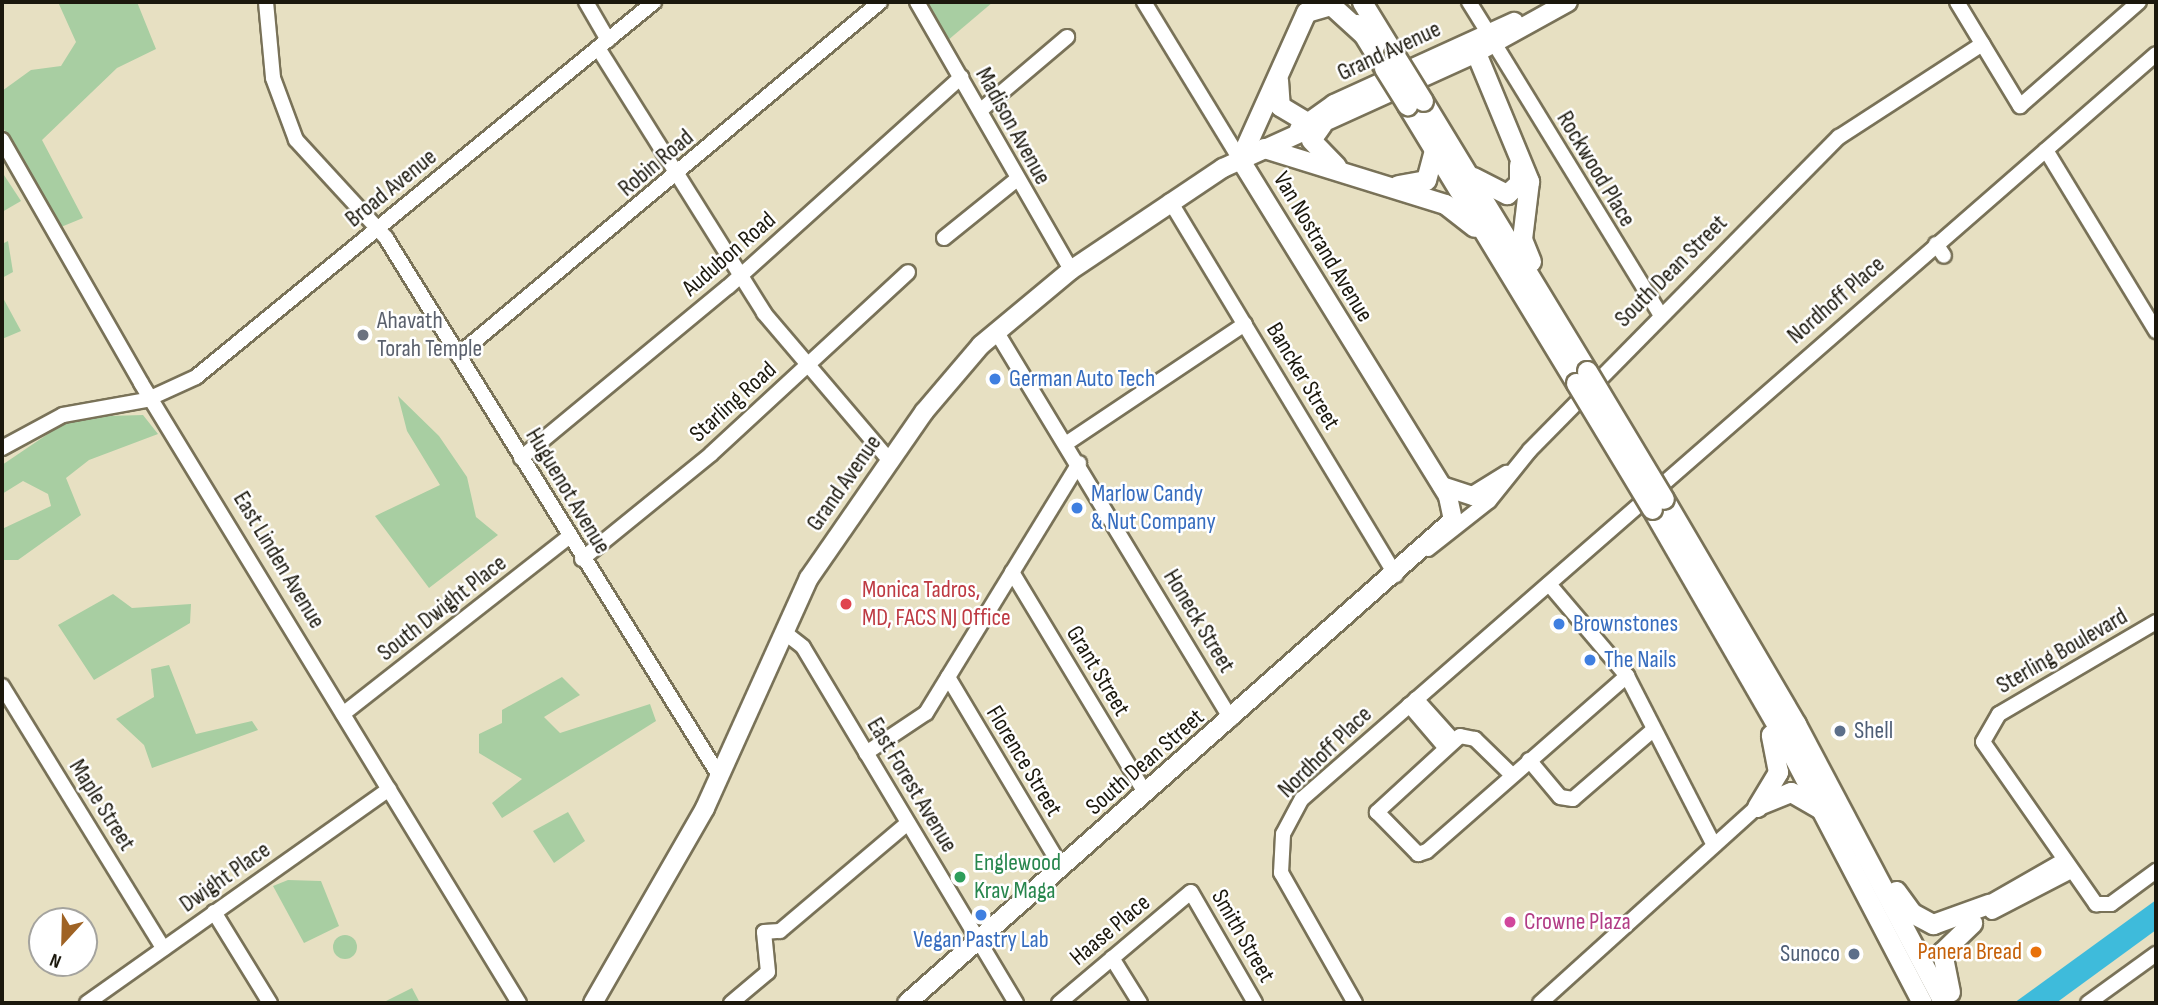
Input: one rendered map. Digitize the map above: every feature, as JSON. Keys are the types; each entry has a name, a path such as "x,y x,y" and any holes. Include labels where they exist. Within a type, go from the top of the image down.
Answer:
{"highway":[{"path":"1344,2 1363,34"},
{"path":"1362,2 1389,61 1415,103 1466,172 1552,313"},
{"path":"1240,159 1279,76 1295,31 1299,4"},
{"path":"1295,31 1311,7 1325,4 1363,34 1389,61"},
{"path":"1476,52 1530,190 1522,239 1581,377"},
{"path":"1279,76 1280,106 1308,126 1311,140 1323,158 1343,169"},
{"path":"1415,103 1434,150 1491,244 1581,377 1658,504 1860,846 1944,1003"},
{"path":"1264,148 1343,169 1451,207 1491,244"},
{"path":"1382,182 1423,183 1434,150"},
{"path":"1466,172 1492,192 1507,194 1519,183 1518,157"},
{"path":"1658,504 1823,811 1922,1003"},
{"path":"1748,672 1779,756 1776,777 1757,807"},
{"path":"1757,807 1791,792 1823,811"},
{"path":"1860,846 1925,922 1951,922 1990,908"},
{"path":"1953,1003 1941,973 1942,952 1958,931 1990,908"}],"main road":[{"name":"Grand Avenue","path":"593,1003 720,777 784,632 817,565 889,460 955,373 996,331 1072,270 1170,201 1240,159 1568,2"},
{"name":"Grand Avenue","path":"1308,126 1476,52 1491,38"},
{"name":"Van Nostrand Avenue","path":"1240,159 1441,485 1452,520"},
{"path":"1441,485 1473,496 1507,475"},
{"name":"South Dean Street","path":"907,1003 1396,575 1452,520"}],"street":[{"path":"586,2 603,44 678,175 742,274 806,367 889,460"},
{"name":"Broad Avenue","path":"2,448 72,412 151,399 212,366 654,2"},
{"name":"Robin Road","path":"458,355 678,175 880,2"},
{"name":"Madison Avenue","path":"917,2 981,110 1016,180 1072,270"},
{"name":"Van Nostrand Avenue","path":"1144,2 1240,159"},
{"name":"Rockwood Place","path":"1469,2 1661,316"},
{"path":"1957,2 2021,106 2139,2"},
{"name":"Huguenot Avenue","path":"270,4 269,58 288,125 377,228 720,777"},
{"path":"981,110 1067,37"},
{"name":"South Dean Street","path":"1416,557 1455,533 1507,475 1661,316 1839,137 1982,44"},
{"name":"Nordhoff Place","path":"1355,1003 1293,904 1279,850 1302,799 2156,54"},
{"name":"Audubon Road","path":"521,458 742,274 961,77"},
{"name":"East Linden Avenue","path":"2,140 151,399 519,1003"},
{"path":"2046,149 2156,331"},
{"path":"944,238 1016,180"},
{"name":"Bancker Street","path":"1170,201 1396,575"},
{"path":"1936,244 1944,256"},
{"name":"Starling Road","path":"582,559 806,367 908,272"},
{"path":"1067,443 1245,324"},
{"name":"Honeck Street","path":"996,331 1067,443 1231,719"},
{"path":"866,752 919,721 1079,463"},
{"name":"South Dwight Place","path":"343,714 569,537"},
{"name":"Grant Street","path":"1012,572 1146,794"},
{"path":"1549,584 1627,676 1714,845"},
{"name":"Sterling Boulevard","path":"2156,622 1999,714 1986,729 1988,755 2068,866 2102,906 2156,871"},
{"name":"East Forest Avenue","path":"784,632 803,647 1016,1003"},
{"path":"1512,775 1475,739 1448,743 1377,809 1418,854 1512,775 1627,676"},
{"name":"Florence Street","path":"948,677 1062,868"},
{"name":"Maple Street","path":"2,686 163,948"},
{"path":"1413,702 1448,743"},
{"path":"1529,760 1560,797 1573,799 1653,730"},
{"name":"Dwight Place","path":"87,1003 389,789"},
{"path":"1540,1003 1757,807"},
{"path":"731,1003 768,972 764,932 780,931 908,823"},
{"path":"1990,908 2068,866"},
{"name":"Haase Place","path":"1059,1003 1191,892"},
{"name":"Smith Street","path":"1191,892 1255,1003"},
{"path":"214,912 270,1003"},
{"path":"2088,1003 2156,954"},
{"path":"1112,958 1139,1003"}],"green space":[{"path":"58,2 137,2 156,49 117,68 42,140 83,218 61,227 2,126 2,91 31,70 61,66 76,42"},
{"path":"922,2 993,2 947,41"},
{"path":"2,172 21,201 2,212"},
{"path":"8,241 13,272 2,278 2,244"},
{"path":"2,296 21,331 2,339"},
{"path":"398,396 439,436 467,477 476,517 498,535 429,588 375,516 440,485 407,431"},
{"path":"143,415 158,434 89,460 66,478 81,515 18,560 2,560 2,529 51,506 48,494 23,481 2,494 2,465 73,417"},
{"path":"113,594 132,608 191,604 190,623 94,680 58,625"},
{"path":"169,665 196,734 252,721 258,730 152,768 144,745 116,719 154,697 151,669"},
{"path":"562,677 580,695 544,717 560,733 650,704 656,721 502,818 492,803 522,779 479,753 479,734 502,723 502,710"},
{"path":"568,812 585,841 554,863 533,831"},
{"path":"288,880 321,881 339,926 304,943 273,886"},
{"path":"345,935 356,942 357,947 350,958 345,959 334,952 333,947 340,936"},
{"path":"412,988 420,1003 382,1003"}],"water":[{"path":"2156,900 2156,930 2056,1003 2014,1003"}],"place":[{"name":"Ahavath Torah Temple","path":"363,335"},
{"name":"German Auto Tech","path":"995,379"},
{"name":"Marlow Candy & Nut Company","path":"1077,508"},
{"name":"Monica Tadros, MD, FACS NJ Office","path":"846,604"},
{"name":"Brownstones","path":"1559,624"},
{"name":"The Nails","path":"1590,660"},
{"name":"Shell","path":"1840,731"},
{"name":"Englewood Krav Maga","path":"960,877"},
{"name":"Vegan Pastry Lab","path":"981,915"},
{"name":"Crowne Plaza","path":"1510,922"},
{"name":"Panera Bread","path":"2036,952"},
{"name":"Sunoco","path":"1854,954"}]}
